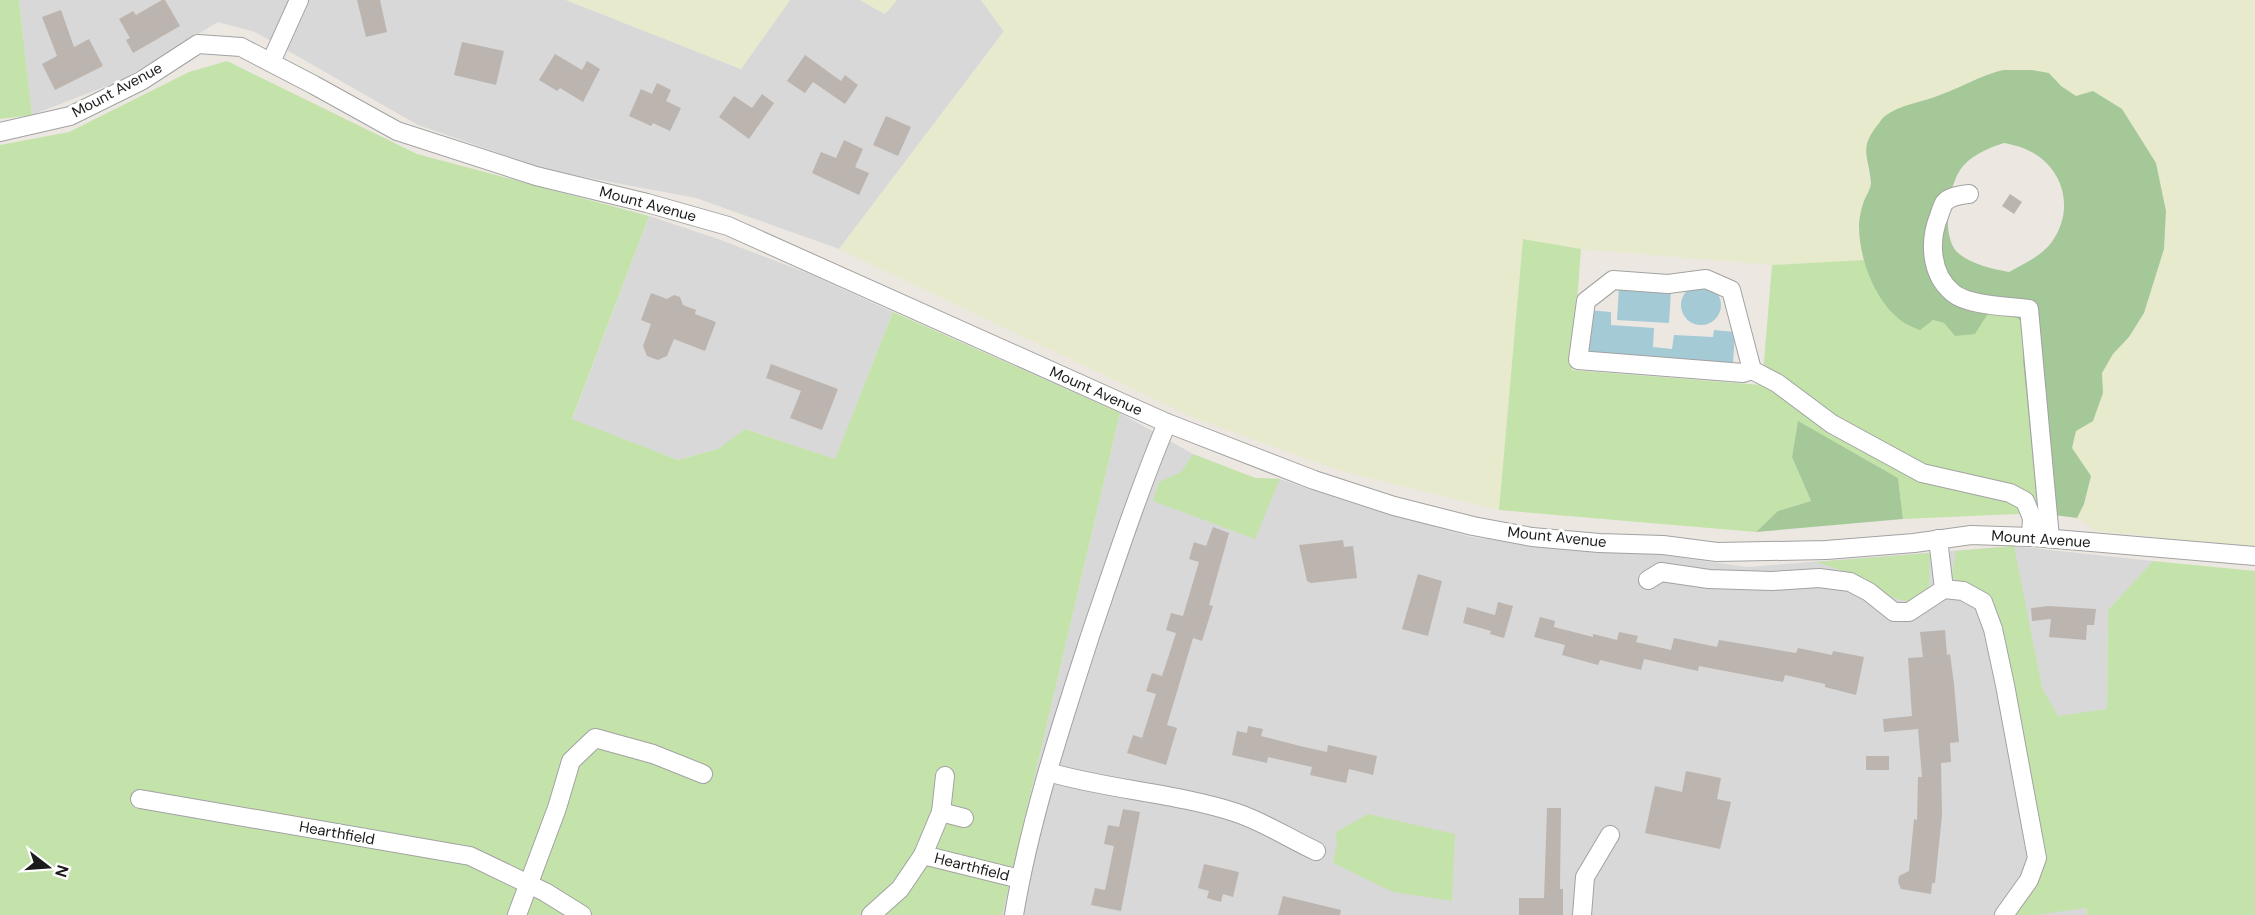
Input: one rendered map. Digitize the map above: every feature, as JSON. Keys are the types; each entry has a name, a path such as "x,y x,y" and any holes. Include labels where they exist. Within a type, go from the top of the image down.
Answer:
{"street":[{"path":"271,62 299,0"},
{"name":"Mount Avenue","path":"0,132 70,116 141,81 198,44 241,47 397,131 536,176 647,203 728,226 1167,423 1314,480 1394,506 1473,526 1532,537 1599,543 1663,545 1717,552 1767,553 1826,550 1971,535 2050,538 2255,556"},
{"path":"1969,194 1958,195 1944,203 1936,223 1932,248 1934,264 1939,275 1954,294 1977,302 2029,309 2050,538"},
{"path":"1752,370 1731,290 1706,279 1668,284 1613,280 1586,301 1578,360 1743,373 1752,370 1777,383 1832,424 1922,473 2010,493 2025,501 2032,518 2031,537"},
{"path":"1014,915 1020,879 1048,772 1135,503 1167,423"},
{"path":"1938,539 1944,589"},
{"path":"1648,580 1661,572 1720,579 1772,581 1819,578 1850,582 1869,592 1894,612 1909,612 1944,589 1963,591 1983,602 1993,629 2005,685 2037,858 2029,880 2004,915"},
{"path":"517,915 557,808 571,761 595,738 653,754 703,774"},
{"path":"1048,772 1081,782 1206,805 1239,814 1316,851"},
{"name":"Hearthfield","path":"871,915 900,889 923,855 941,812 945,776"},
{"name":"Hearthfield","path":"140,799 470,856 528,884 582,915"},
{"path":"941,812 964,818"},
{"path":"1582,915 1585,877 1610,835"},
{"name":"Hearthfield","path":"923,855 1020,879"}],"shaded area":[{"path":"19,0 566,0 741,69 790,0 860,0 885,14 897,0 981,0 1004,31 839,249 696,198 547,170 418,125 255,32 218,22 122,80 32,115"},
{"path":"649,216 810,274 893,312 835,460 746,429 718,449 678,460 572,420"},
{"path":"1120,413 1193,454 1255,478 1280,479 1352,503 1471,537 1527,544 1648,553 1747,567 2014,546 2153,561 2108,610 2107,709 2058,717 2087,915 1002,915"}],"green space":[{"path":"0,0 19,0 32,115 0,119"},
{"path":"566,0 790,0 741,69"},
{"path":"860,0 897,0 885,14"},
{"path":"981,0 2255,0 2255,547 2096,531 2077,518 2084,504 2091,476 2071,448 2076,430 2103,393 2102,374 2113,354 2129,337 2144,313 2164,249 2166,211 2156,163 2122,109 2076,96 2061,86 2049,73 2032,70 2003,70 1987,74 1943,94 1907,106 1866,161 1871,185 1862,206 1859,227 1864,260 1772,265 1581,249 1523,239 1499,510 1338,470 1194,418 839,249 1004,32"},
{"path":"227,61 417,154 649,216 572,419 678,460 718,449 745,429 835,459 893,312 1120,413 1002,915 0,915 0,145 69,132 189,72"},
{"path":"2032,70 2049,73 2061,86 2076,96 2093,91 2122,109 2156,163 2166,211 2164,249 2144,313 2129,337 2113,354 2102,373 2103,393 2093,421 2076,431 2072,448 2091,476 2084,504 2077,518 2038,513 2023,362 2024,323 2008,312 1989,312 1975,334 1955,336 1944,323 1933,320 1920,330 1906,324 1894,314 1875,288 1868,273 1860,241 1860,215 1871,183 1866,148 1871,135 1882,119 1897,109 1940,95 1995,72","holes":["2004,143 2028,150 2046,162 2060,183 2064,207 2058,232 2047,248 2009,272 1975,263 1957,252 1952,244 1948,221 1954,183 1964,165 1983,151"]},
{"path":"1523,239 1581,249 1572,370 1762,385 1772,265 1864,260 1873,284 1908,326 1919,329 1933,320 1944,323 1955,336 1989,312 2008,312 2024,323 2023,362 2038,513 1903,519 1898,478 1798,422 1792,457 1811,501 1778,511 1756,532 1499,510"},
{"path":"1798,421 1898,478 1903,519 1756,532 1778,511 1811,501 1792,457"},
{"path":"1193,454 1255,478 1280,479 1255,539 1153,501 1159,482 1181,472"},
{"path":"2014,546 2042,688 2058,716 2107,709 2108,610 2153,561 2255,571 2255,915 2087,915 2086,908 2035,915 2015,915 2040,878 2045,858 2001,626 1984,592 1952,577 1956,551"},
{"path":"1930,553 1929,587 1909,602 1890,597 1865,578 1816,562"},
{"path":"1368,814 1455,834 1452,901 1393,892 1333,863 1337,843 1336,832"}],"water":[{"path":"1701,285 1709,286 1715,291 1720,297 1720,313 1715,319 1709,324 1701,325 1693,324 1687,319 1682,313 1681,305 1682,297 1687,291 1693,286"},
{"path":"1619,287 1671,290 1669,323 1617,320"},
{"path":"1587,310 1611,312 1611,325 1654,328 1653,347 1672,349 1674,335 1713,337 1714,330 1735,332 1733,363 1584,353"}],"building":[{"path":"165,0 180,26 133,53 126,40 130,38 119,19 133,11 136,15"},
{"path":"357,0 380,0 387,32 366,37"},
{"path":"61,10 74,47 89,39 103,66 55,90 42,64 57,56 42,17"},
{"path":"462,42 504,51 496,85 454,75"},
{"path":"555,54 582,70 587,61 600,69 583,102 560,88 557,91 539,80"},
{"path":"805,55 841,81 845,75 858,85 845,104 813,82 805,93 787,81"},
{"path":"657,83 671,90 666,101 681,108 670,131 653,123 651,126 629,116 641,89 652,94"},
{"path":"762,94 774,103 749,139 719,117 734,96 752,108"},
{"path":"886,116 911,127 898,156 873,145"},
{"path":"844,140 863,149 855,167 869,173 859,195 812,173 821,152 836,158"},
{"path":"2010,194 2022,202 2014,214 2002,206"},
{"path":"651,293 667,299 674,295 680,297 683,305 696,310 695,314 716,322 705,351 674,339 667,356 658,360 647,356 643,346 651,324 641,320"},
{"path":"771,364 838,389 822,430 790,418 801,391 766,378"},
{"path":"1213,527 1229,533 1209,605 1213,606 1202,641 1193,638 1167,725 1177,728 1166,765 1127,753 1133,735 1142,738 1156,694 1146,691 1152,673 1162,676 1176,633 1166,630 1171,613 1183,616 1199,562 1189,559 1194,542 1206,546"},
{"path":"1343,540 1344,547 1353,546 1357,578 1311,583 1307,581 1299,545"},
{"path":"1418,574 1442,581 1428,636 1402,629"},
{"path":"1498,602 1513,606 1504,638 1490,634 1491,631 1463,623 1467,607 1495,615"},
{"path":"2048,606 2096,609 2094,625 2087,625 2086,640 2049,637 2051,619 2032,621 2031,608"},
{"path":"1540,617 1555,621 1554,627 1593,637 1593,634 1617,640 1619,632 1638,636 1636,642 1671,650 1674,638 1717,647 1719,640 1796,653 1798,648 1832,655 1833,651 1864,657 1856,695 1825,687 1825,684 1785,675 1783,682 1699,666 1698,671 1644,659 1641,670 1600,660 1598,665 1562,655 1565,645 1534,637"},
{"path":"1945,630 1947,655 1950,654 1954,684 1959,742 1950,743 1951,762 1941,763 1942,815 1935,883 1932,883 1931,894 1901,889 1898,882 1899,876 1909,871 1914,819 1917,820 1918,777 1922,777 1918,729 1884,732 1883,719 1912,716 1908,658 1923,657 1920,632"},
{"path":"1248,726 1263,729 1261,736 1300,746 1327,752 1328,745 1377,756 1373,775 1349,769 1346,783 1310,775 1312,767 1268,757 1267,763 1232,755 1237,731 1247,733"},
{"path":"1866,756 1889,756 1889,770 1866,770"},
{"path":"1686,771 1721,778 1717,799 1731,802 1720,849 1645,833 1655,786 1682,792"},
{"path":"1547,808 1561,808 1560,889 1563,889 1563,915 1519,915 1519,898 1544,898"},
{"path":"1123,809 1140,812 1121,911 1091,905 1095,888 1105,890 1114,846 1104,844 1108,825 1119,827"},
{"path":"1204,864 1239,872 1233,897 1223,894 1221,902 1207,898 1209,891 1198,888"},
{"path":"1283,896 1341,910 1340,915 1278,915"}]}
